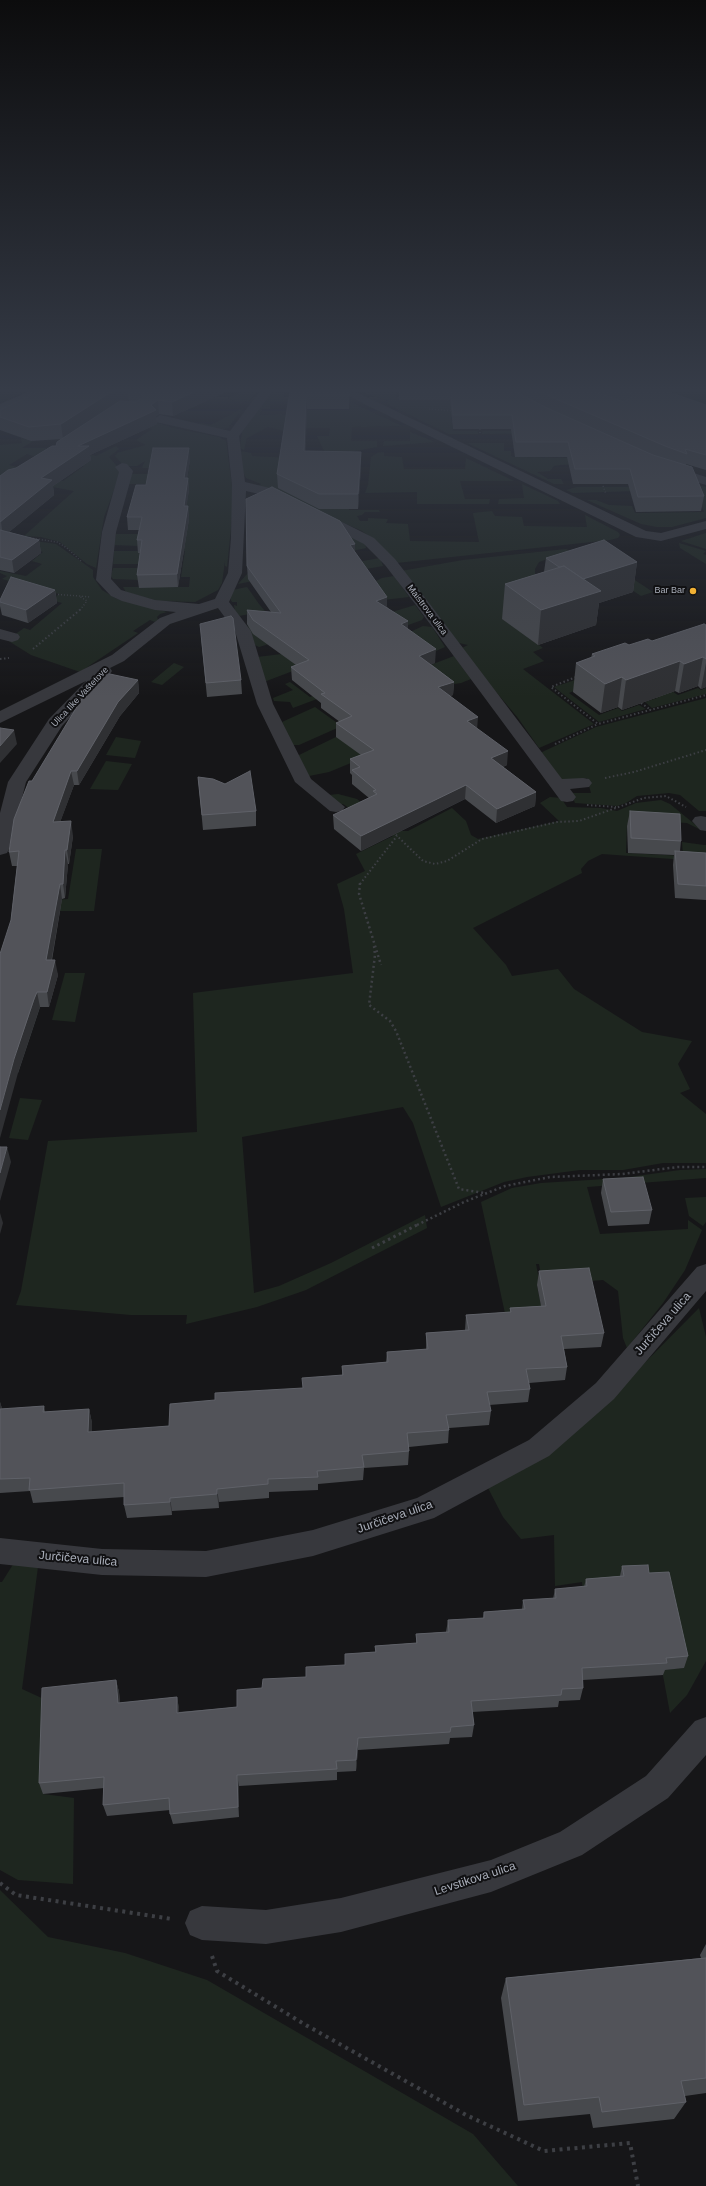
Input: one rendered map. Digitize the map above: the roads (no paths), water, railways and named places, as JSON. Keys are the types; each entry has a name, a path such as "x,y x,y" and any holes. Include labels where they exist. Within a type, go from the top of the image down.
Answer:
{"street":[{"path":"120,493 111,522 103,580 110,587 127,598 180,608 221,602"},
{"path":"221,602 235,573 239,493"},
{"name":"Maistrova ulica","path":"272,493 297,504 369,541 394,566 562,790 583,783"},
{"path":"556,493 641,534 661,537 706,524"},
{"path":"221,602 243,631 265,704 304,782 336,807"},
{"name":"Ulica Ilke Vaštetove","path":"0,849 17,782 55,723 118,658 164,621 221,602"},
{"name":"Ulica Ilke Vaštetove","path":"0,718 118,658"},
{"name":"Jurčičeva ulica","path":"0,1551 102,1562 206,1564 313,1543 424,1509 539,1448 605,1391 706,1274"},
{"name":"Levstikova ulica","path":"202,1923 266,1927 281,1925 341,1915 491,1876 571,1844 657,1787 706,1732"}],"place":[{"name":"Bar Bar","path":"693,591"}]}
